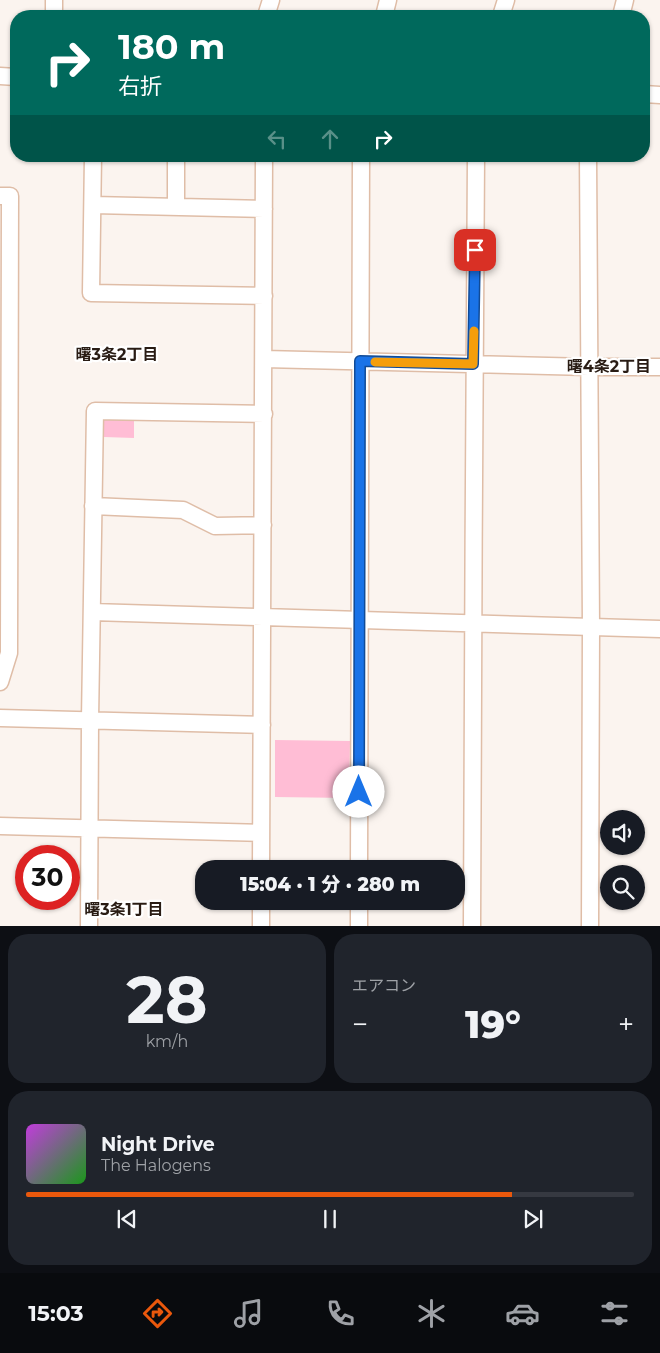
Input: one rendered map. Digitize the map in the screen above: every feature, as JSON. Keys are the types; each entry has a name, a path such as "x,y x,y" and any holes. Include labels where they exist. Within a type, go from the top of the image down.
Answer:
{"street":[{"path":"93,162 91,294 264,296"},
{"path":"176,162 176,207"},
{"path":"261,860 264,162"},
{"path":"359,860 361,162"},
{"path":"472,926 473,364 476,162"},
{"path":"588,162 591,627 590,926"},
{"path":"0,196 10,196 5,401 5,610 9,654 0,682"},
{"path":"93,205 264,209"},
{"path":"264,359 589,368 660,367"},
{"path":"88,926 95,411 264,414"},
{"path":"93,506 183,510 215,526 263,525"},
{"path":"92,612 660,629"},
{"path":"0,718 262,725"},
{"path":"0,826 261,833"},
{"path":"261,910 261,926"},
{"path":"359,910 359,926"}],"shaded area":[{"path":"104,417 134,418 134,438 104,437"},
{"path":"275,740 350,741 349,798 275,797"}],"slow traffic":[{"path":"375,362 473,364 474,331"}],"district":[{"name":"曙3条2丁目","path":"117,354"},
{"name":"曙4条2丁目","path":"609,366"},
{"name":"曙3条1丁目","path":"124,909"}],"route":[{"path":"359,792 360,361 473,364 475,250"}]}
